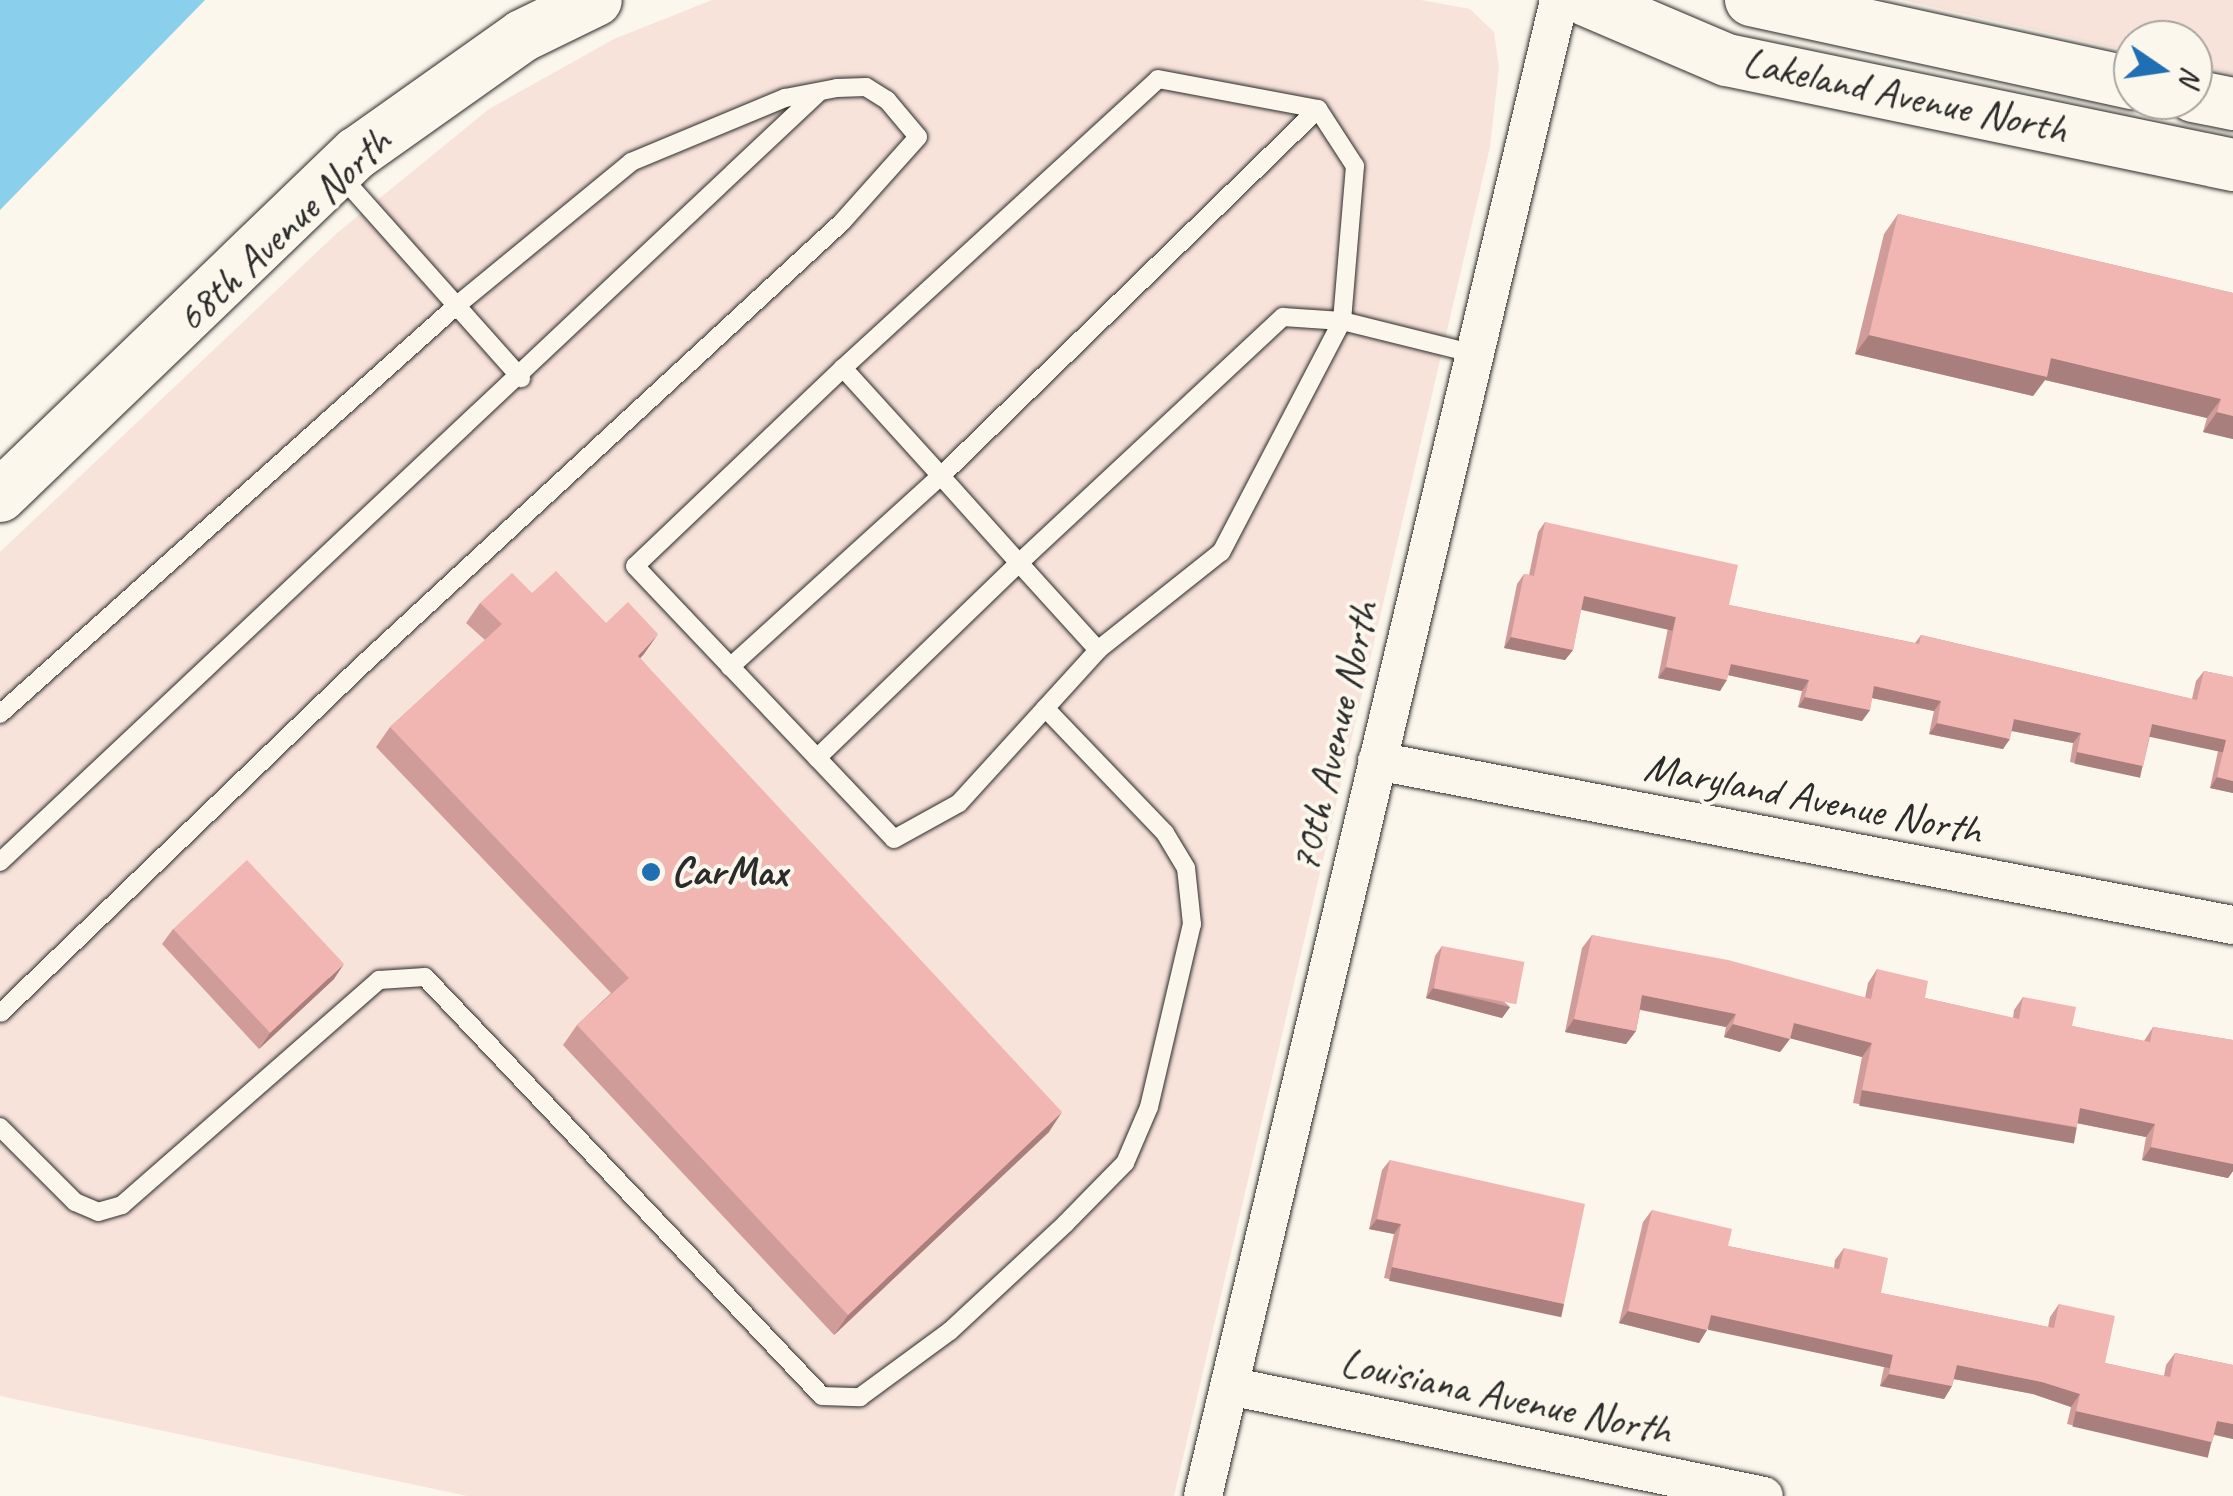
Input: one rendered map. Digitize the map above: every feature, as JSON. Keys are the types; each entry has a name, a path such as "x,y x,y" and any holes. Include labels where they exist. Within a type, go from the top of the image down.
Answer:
{"street":[{"name":"68th Avenue North","path":"0,496 338,172 522,36 596,0"},
{"name":"70th Avenue North","path":"1203,1496 1559,0"},
{"name":"Lakeland Avenue North","path":"1586,0 1727,60 2233,165"},
{"name":"Lakeland Avenue North","path":"1750,0 2113,79"},
{"name":"Maryland Avenue North","path":"1376,760 2233,925"},
{"name":"Louisiana Avenue North","path":"1229,1386 1764,1496"}],"lane":[{"path":"1158,79 1318,109 1355,166 1342,321 1221,552 1098,650 958,803 894,839 635,566 1158,79"},
{"path":"0,714 456,306 632,162 715,125 820,91 866,86 888,100 918,137 842,222 358,669 0,1013"},
{"path":"0,862 522,378 820,91"},
{"path":"730,666 941,476 1318,109"},
{"path":"338,172 522,378"},
{"path":"816,758 1283,316 1342,321 1472,353"},
{"path":"844,368 1098,650"},
{"path":"0,1127 74,1202 98,1212 122,1205 379,980 424,978 822,1396 860,1397 950,1331 1065,1224 1124,1163 1149,1108 1192,924 1186,868 1165,834 1045,708"}],"shaded area":[{"path":"712,0 1421,0 1470,9 1494,32 1499,67 1490,147 1174,1496 467,1496 0,1396 0,552 337,233 489,109 614,39"},
{"path":"1901,0 2233,0 2233,74 2213,70 2213,20 2113,20 2113,48"}],"water":[{"path":"0,0 205,0 0,210"}],"building":[{"path":"1898,214 2233,293 2233,416 2217,412 2221,399 2051,358 2047,377 1869,335"},
{"path":"1545,522 1738,565 1729,605 1919,644 1921,635 2197,700 2204,671 2233,677 2233,781 2217,777 2226,740 2152,724 2143,766 2077,752 2081,733 2014,719 2010,739 1937,723 1941,701 1874,686 1870,710 1805,697 1809,680 1731,664 1727,680 1666,667 1676,617 1584,596 1573,650 1511,637 1524,574 1534,576"},
{"name":"CarMax","path":"556,571 606,623 628,602 658,634 638,656 1062,1112 848,1315 577,1025 629,978 390,727 502,624 480,603 512,573 532,593"},
{"path":"247,860 344,964 270,1033 173,929"},
{"path":"1592,935 1728,960 1871,999 1877,969 1928,981 1925,998 2019,1019 2023,997 2076,1007 2072,1026 2150,1042 2153,1027 2233,1040 2233,1164 2151,1147 2155,1124 2080,1108 2077,1127 1862,1090 1872,1043 1794,1023 1790,1039 1733,1024 1736,1014 1642,995 1636,1031 1574,1019"},
{"path":"1442,946 1524,962 1516,1004 1434,988"},
{"path":"1390,1160 1585,1204 1564,1304 1392,1267 1401,1224 1377,1219"},
{"path":"1652,1210 1732,1229 1728,1246 1839,1269 1844,1248 1888,1258 1881,1293 2054,1328 2059,1304 2115,1316 2105,1363 2170,1377 2175,1353 2233,1365 2233,1424 2217,1421 2212,1442 2076,1411 2080,1394 2042,1382 1957,1365 1952,1386 1889,1374 1893,1355 1711,1315 1707,1330 1628,1311"}],"place":[{"name":"CarMax","path":"651,872"}]}
